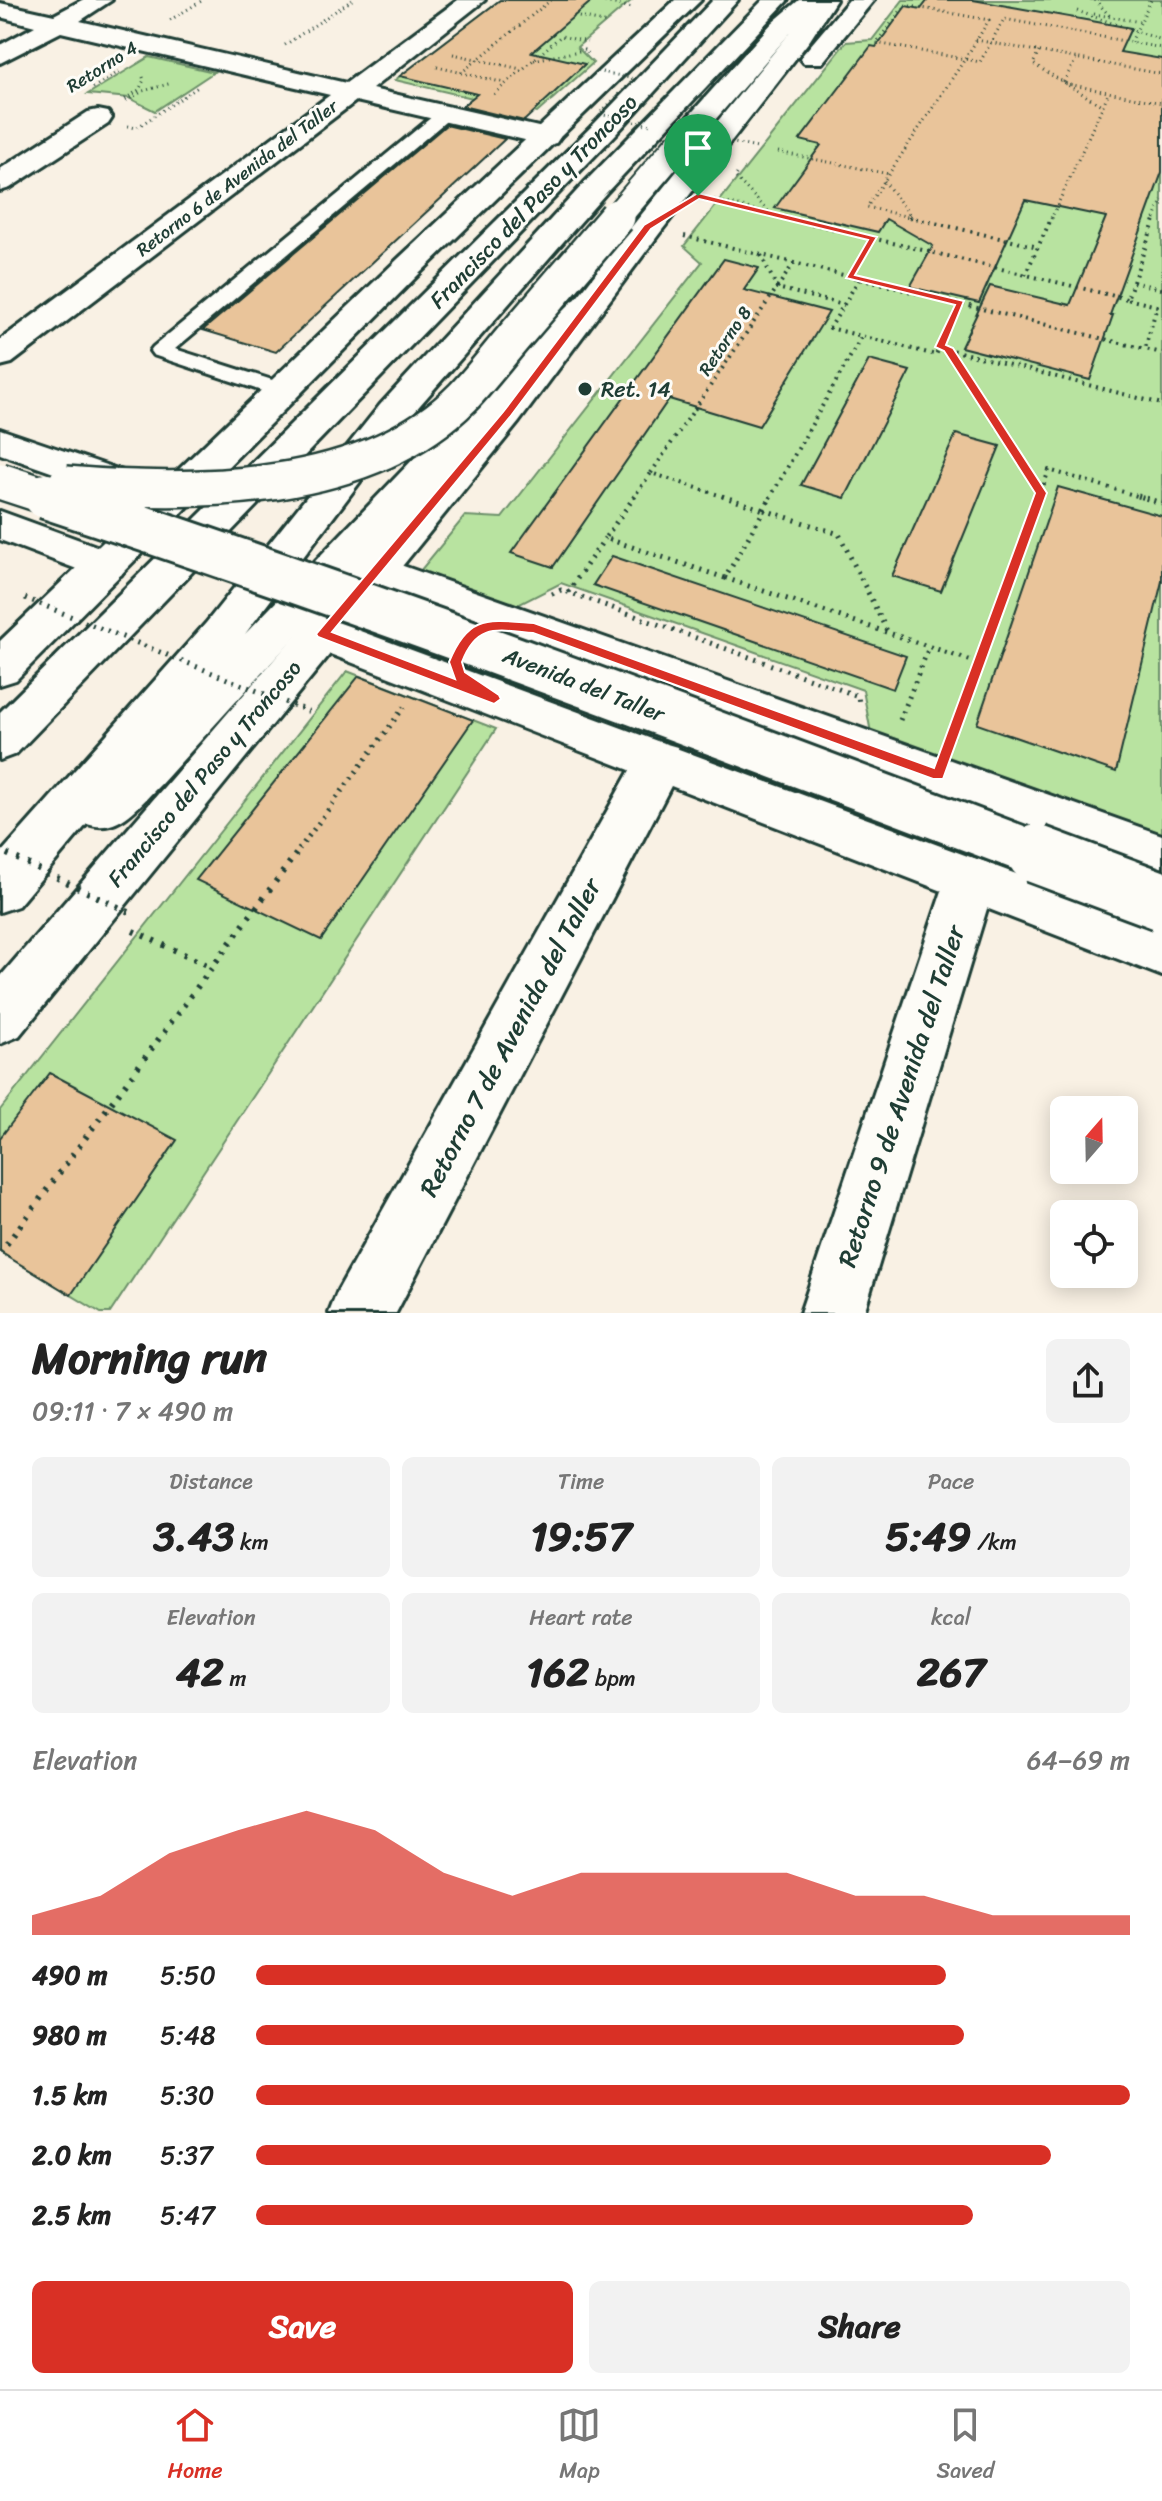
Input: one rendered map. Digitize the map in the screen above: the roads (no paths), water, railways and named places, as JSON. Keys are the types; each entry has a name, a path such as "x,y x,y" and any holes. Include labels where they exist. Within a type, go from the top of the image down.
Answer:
{"main road":[{"path":"0,55 100,0"},
{"name":"Retorno 6 de Avenida del Taller","path":"0,356 473,0"},
{"name":"Francisco del Paso y Troncoso","path":"0,668 409,266 689,0"},
{"name":"Francisco del Paso y Troncoso","path":"0,741 605,129 726,0"},
{"name":"Francisco del Paso y Troncoso","path":"0,890 221,634 393,413 596,187 776,0"},
{"path":"0,473 113,489 213,490 297,477 345,464 393,445 431,424 462,398 781,28 813,0"},
{"name":"Francisco del Paso y Troncoso","path":"0,1018 110,912 323,634 506,414 648,227 801,35 824,0"},
{"path":"648,227 698,196 862,0"},
{"path":"0,10 546,137"},
{"path":"0,182 98,118"},
{"path":"0,903 144,770 436,458 586,307"},
{"path":"0,441 171,502"},
{"name":"Avenida del Taller","path":"0,481 257,565 414,621 1162,901"},
{"path":"0,525 106,565"},
{"name":"Avenida del Taller","path":"375,571 1162,857"},
{"path":"494,699 460,675 455,662 463,641 478,630 493,625 534,628"},
{"name":"Avenida del Taller","path":"323,634 1162,952"},
{"name":"Retorno 7 de Avenida del Taller","path":"361,1313 660,761"},
{"name":"Retorno 9 de Avenida del Taller","path":"832,1313 971,879"}],"lane":[{"path":"284,391 160,351 455,116"}],"place":[{"name":"Ret. 14","path":"585,389"}]}
